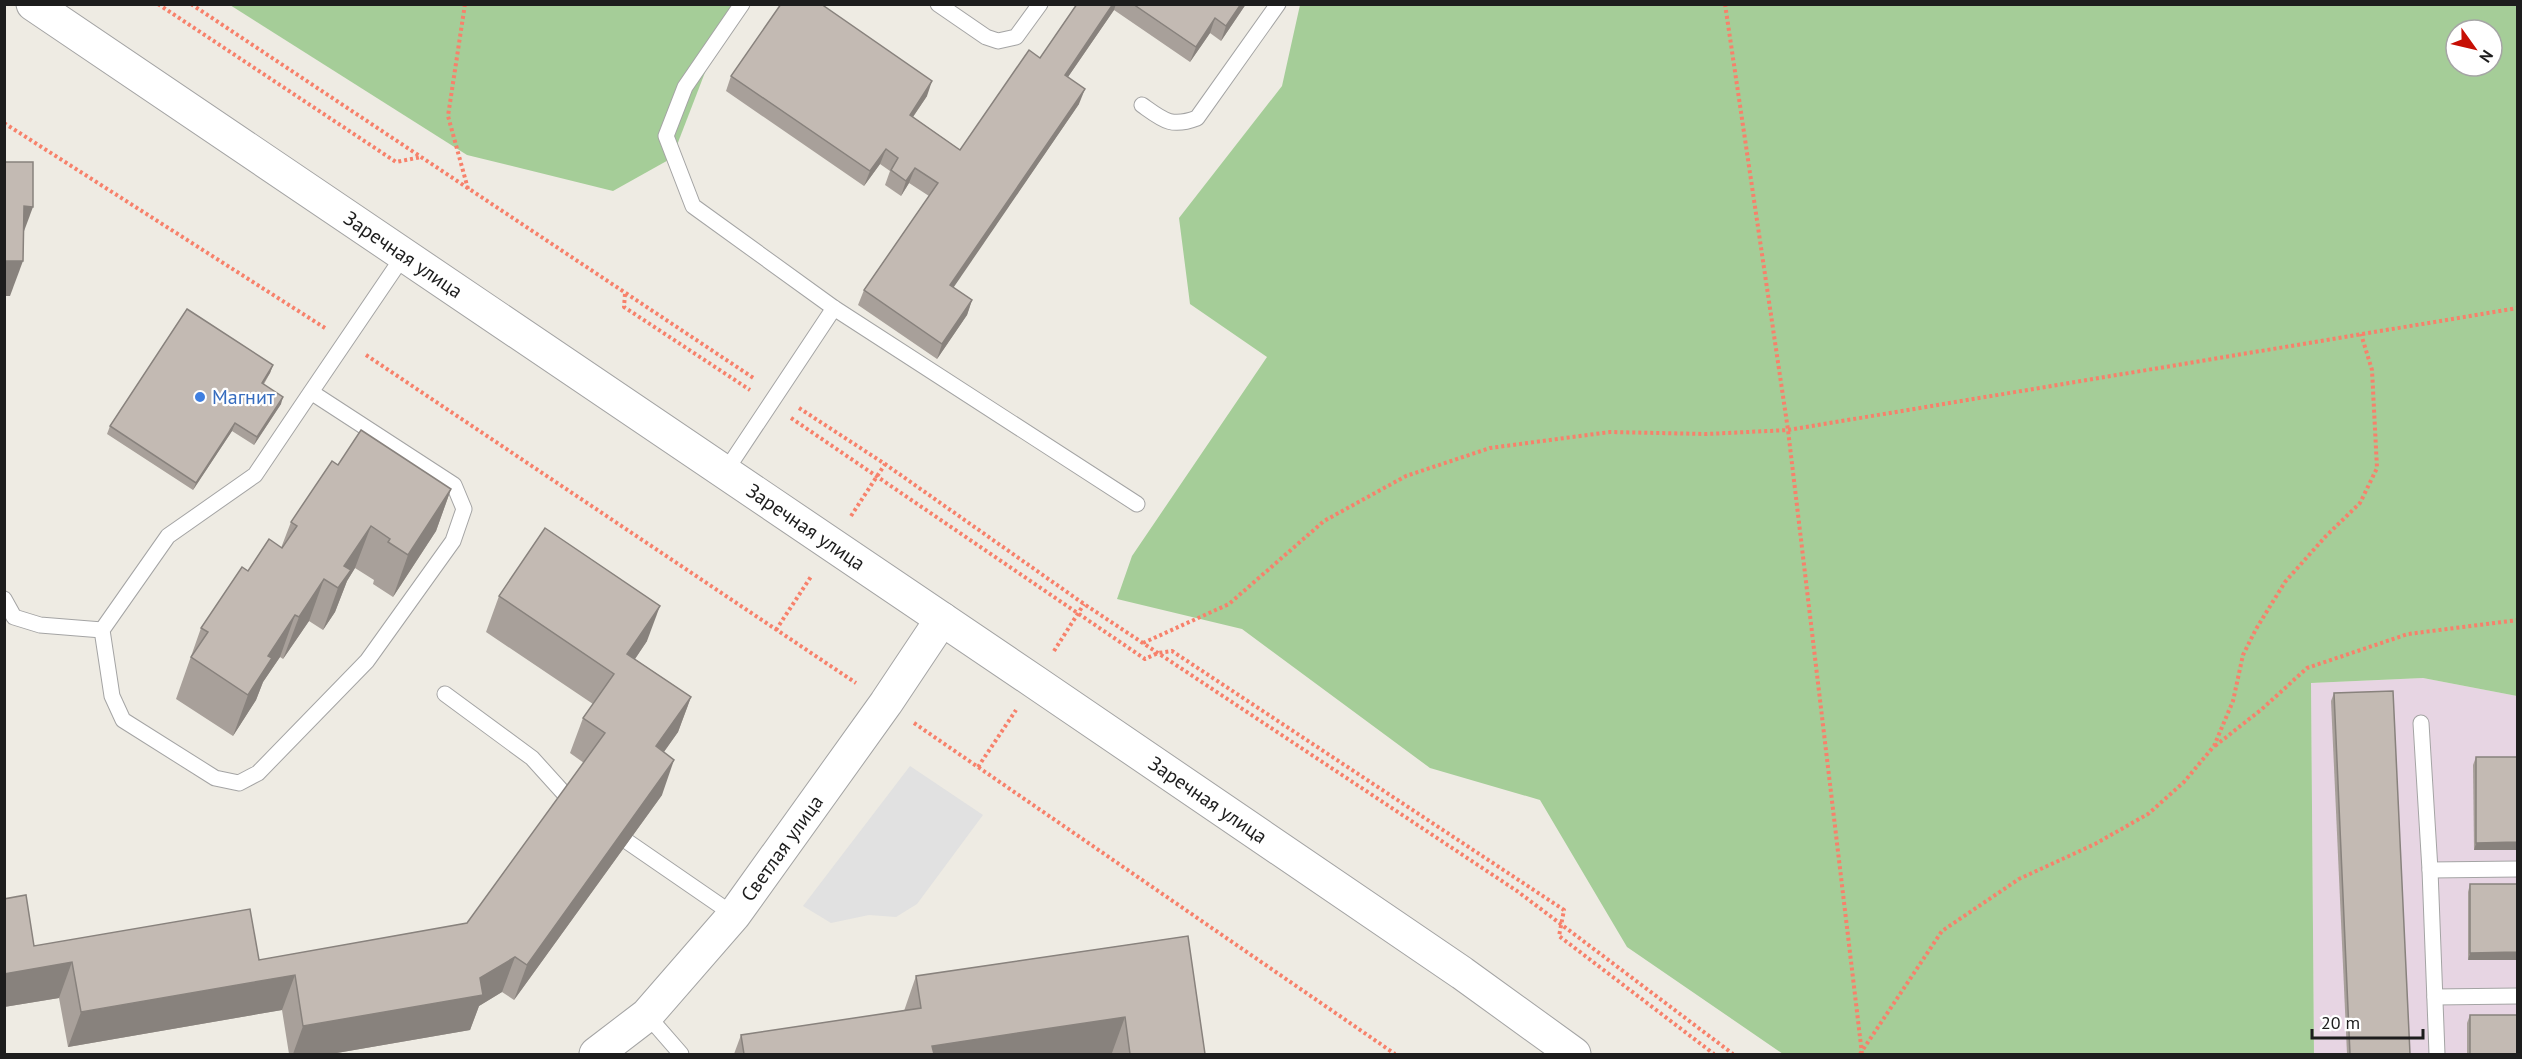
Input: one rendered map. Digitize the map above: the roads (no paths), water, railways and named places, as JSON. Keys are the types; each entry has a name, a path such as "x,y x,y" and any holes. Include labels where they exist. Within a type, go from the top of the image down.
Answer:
{"street":[{"name":"Заречная улица","path":"33,4 725,471 1443,960 1574,1054"},
{"name":"Светлая улица","path":"596,1054 647,1015 734,915 886,703 942,619"}],"lane":[{"path":"742,4 685,87 666,136 693,206 834,308 1137,504"},
{"path":"938,4 986,37 998,41 1016,37 1040,4"},
{"path":"1142,105 1165,121 1181,124 1197,118 1278,4"},
{"path":"311,392 454,485 464,509 453,541 367,661 258,773 239,783 215,778 123,720 112,696 102,630 168,536 255,475 345,340 404,255"},
{"path":"725,471 834,308"},
{"path":"4,599 14,617 40,625 102,630"},
{"path":"445,694 532,758 570,800"},
{"path":"2421,723 2430,870 2437,1054"},
{"path":"628,842 734,915"},
{"path":"2430,870 2517,869"},
{"path":"2436,997 2517,996"},
{"path":"647,1015 681,1054"}],"place":[{"name":"Магнит","path":"200,397"}]}
